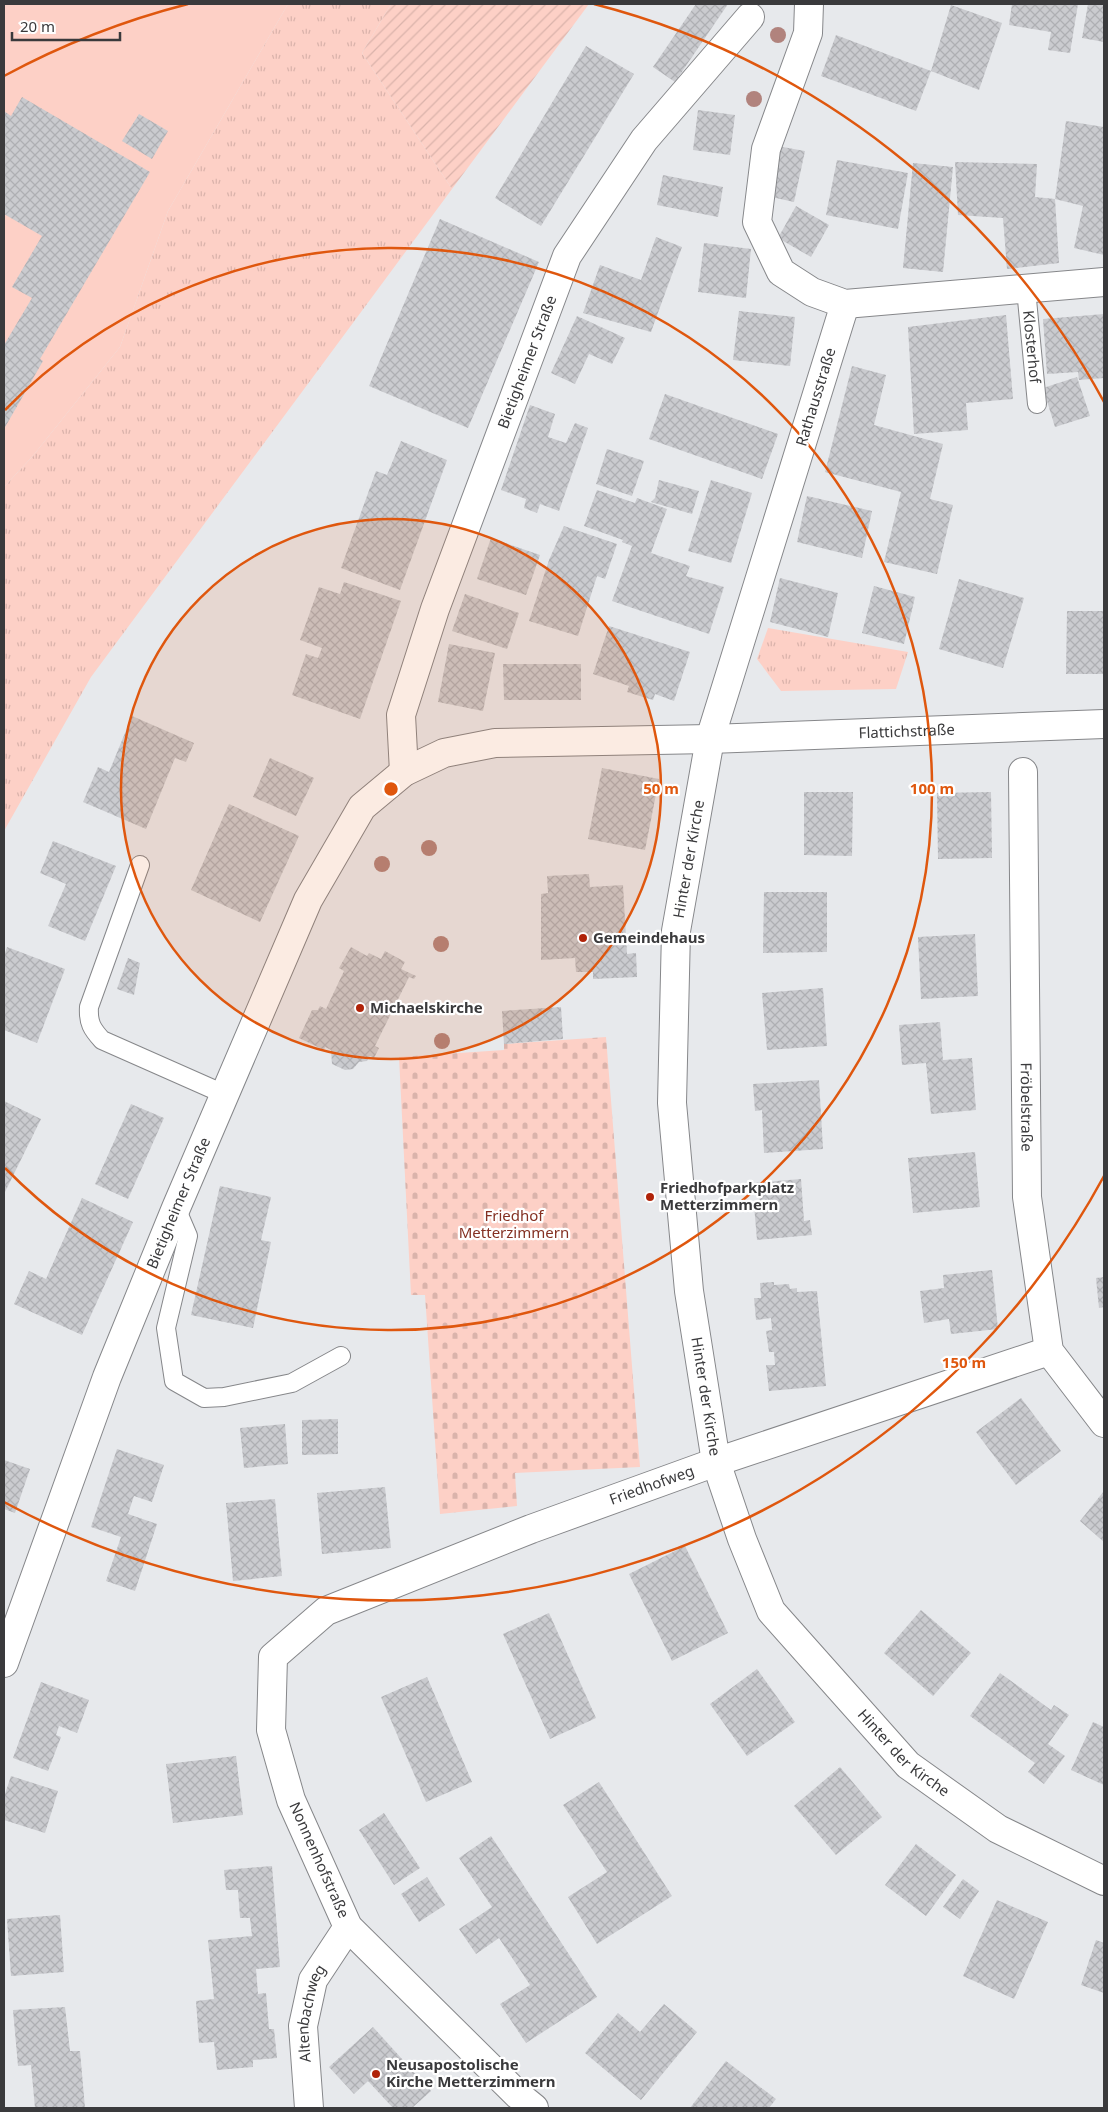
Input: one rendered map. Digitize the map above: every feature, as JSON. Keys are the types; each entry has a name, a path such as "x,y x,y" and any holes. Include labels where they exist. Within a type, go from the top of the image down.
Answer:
{"street":[{"path":"809,4 808,33 766,149 758,222 781,272 812,292 845,304 1104,282"},
{"name":"Bietigheimer Straße","path":"404,772 401,715 435,609 567,256 644,140 755,10"},
{"name":"Rathausstraße","path":"710,739 845,304"},
{"name":"Flattichstraße","path":"710,739 1104,724"},
{"name":"Bietigheimer Straße","path":"4,1663 107,1377 176,1208 308,900 362,807 404,772 444,753 495,743 710,739"},
{"name":"Hinter der Kirche","path":"710,739 676,931 672,1103 689,1291 716,1462 742,1539 771,1611 908,1765 998,1830 1104,1881"},
{"name":"Fröbelstraße","path":"1023,772 1027,1197 1049,1351 1104,1423"},
{"name":"Friedhofweg","path":"273,1657 326,1611 531,1529 716,1462 1049,1351"},
{"name":"Nonnenhofstraße","path":"273,1657 271,1730 292,1800 348,1927 518,2095 534,2108"},
{"name":"Altenbachweg","path":"309,2108 303,2026 313,1980 348,1927"}],"lane":[{"name":"Klosterhof","path":"1026,289 1037,404"},
{"path":"140,865 89,1007 88,1018 92,1029 102,1040 224,1094"},
{"path":"176,1208 188,1236 166,1328 174,1381 204,1398 224,1397 292,1383 341,1356"}],"green space":[{"path":"4,4 288,4 168,211 120,347 32,457 4,487"},
{"path":"288,4 391,4 362,53 452,189 91,677 4,831 4,487 32,457 120,347 168,211"},
{"path":"391,4 589,4 452,189 362,53"},
{"path":"768,628 908,652 896,689 781,691 757,659"},
{"name":"Friedhof Metterzimmern","path":"606,1037 640,1467 515,1473 517,1506 440,1514 425,1295 411,1295 399,1057 504,1050 504,1044"}],"building":[{"path":"696,4 728,4 675,82 653,67"},
{"path":"1012,4 1078,4 1070,53 1048,50 1051,32 1009,25"},
{"path":"1088,4 1104,4 1104,42 1082,38"},
{"path":"951,5 1002,23 979,90 931,71"},
{"path":"836,35 931,71 916,111 821,76"},
{"path":"586,46 634,74 541,226 495,198"},
{"path":"22,97 150,172 40,359 43,361 4,429 4,345 32,298 12,287 42,236 4,214 4,111 11,116"},
{"path":"698,110 735,115 730,155 693,150"},
{"path":"139,114 168,131 152,159 122,141"},
{"path":"1066,121 1104,127 1104,255 1074,248 1083,206 1055,199"},
{"path":"777,146 805,151 794,202 767,196"},
{"path":"837,160 908,173 898,229 826,215"},
{"path":"955,162 1037,164 1035,197 1055,199 1059,263 1007,269 1003,218 958,215"},
{"path":"913,163 953,167 943,272 903,268"},
{"path":"663,175 723,187 718,217 657,205"},
{"path":"796,206 829,225 811,257 778,238"},
{"path":"440,219 539,262 468,428 369,386"},
{"path":"656,237 682,247 651,332 583,313 600,265 641,280"},
{"path":"704,243 751,249 746,298 698,292"},
{"path":"739,311 795,317 790,366 733,360"},
{"path":"1104,314 1104,378 1079,380 1078,372 1047,374 1043,319"},
{"path":"1006,315 1013,399 966,403 968,430 914,434 908,327"},
{"path":"577,316 625,338 612,364 589,354 575,384 551,373"},
{"path":"852,366 886,375 874,425 943,444 930,499 953,505 937,574 884,562 901,492 825,472"},
{"path":"1077,377 1090,416 1055,427 1043,388"},
{"path":"665,394 778,434 762,479 649,439"},
{"path":"530,405 555,414 548,437 566,443 575,423 588,428 559,511 540,504 537,513 524,508 526,499 501,490"},
{"path":"401,441 447,460 400,590 341,568 376,471 387,475"},
{"path":"607,449 644,461 632,496 596,484"},
{"path":"659,480 699,491 692,514 651,502 655,498"},
{"path":"711,480 752,493 731,563 688,551"},
{"path":"597,490 635,503 637,498 667,509 651,553 690,566 686,576 724,587 709,634 612,601 632,546 622,542 623,540 584,526"},
{"path":"807,496 872,511 862,558 797,542"},
{"path":"564,526 617,544 605,579 597,576 578,636 529,621 549,560"},
{"path":"491,538 540,555 526,595 477,579"},
{"path":"780,578 838,593 828,637 770,622"},
{"path":"959,579 1024,598 1003,668 939,649"},
{"path":"344,582 401,601 360,719 292,695 306,654 318,658 322,648 300,640 319,587 340,594"},
{"path":"874,586 915,597 904,644 862,633"},
{"path":"465,594 519,613 507,649 452,631"},
{"path":"1067,611 1104,611 1104,674 1066,674"},
{"path":"609,626 690,652 674,701 655,694 653,700 627,692 629,686 593,674"},
{"path":"449,644 495,653 483,711 438,702"},
{"path":"503,664 581,664 581,700 504,700"},
{"path":"132,716 194,743 186,762 175,758 146,829 83,802 98,767 109,772"},
{"path":"270,758 314,778 296,816 253,797"},
{"path":"602,768 659,779 645,850 588,839"},
{"path":"804,792 853,792 852,856 804,855"},
{"path":"991,792 992,858 938,859 937,793"},
{"path":"229,804 299,836 260,922 191,890"},
{"path":"53,841 116,866 85,941 48,926 66,884 40,873"},
{"name":"Gemeindehaus","path":"589,874 590,887 623,885 627,954 636,953 637,977 593,979 593,972 576,972 575,958 541,960 541,894 548,893 547,876"},
{"path":"764,892 827,892 827,952 763,953"},
{"path":"975,934 978,996 921,999 918,937"},
{"path":"7,947 65,969 37,1043 4,1030 4,956"},
{"name":"Michaelskirche","path":"351,947 367,956 369,953 381,959 385,951 405,962 401,969 416,976 414,979 409,977 375,1046 379,1048 374,1058 370,1056 367,1061 359,1062 353,1069 345,1070 332,1064 331,1050 325,1047 324,1050 299,1038 312,1010 318,1010 320,1006 326,1009 344,971 339,968"},
{"path":"128,958 140,963 134,995 117,989"},
{"path":"823,988 827,1046 767,1050 762,993"},
{"path":"561,1007 563,1039 504,1044 502,1011"},
{"path":"940,1022 943,1060 972,1058 976,1110 931,1114 926,1063 902,1065 899,1025"},
{"path":"819,1080 823,1149 764,1153 762,1110 755,1111 753,1084"},
{"path":"4,1101 41,1119 4,1194"},
{"path":"131,1104 164,1118 128,1199 95,1184"},
{"path":"975,1152 980,1207 913,1213 908,1158"},
{"path":"801,1179 804,1221 810,1220 812,1235 757,1240 754,1205 760,1204 759,1189 752,1189 752,1183"},
{"path":"220,1186 271,1197 261,1240 271,1242 253,1328 191,1315"},
{"path":"82,1198 133,1222 82,1335 14,1304 29,1271 46,1279"},
{"path":"992,1270 998,1329 951,1334 949,1319 924,1323 920,1291 944,1288 943,1275"},
{"path":"1104,1277 1104,1307 1099,1308 1096,1278"},
{"path":"774,1282 774,1285 789,1284 790,1289 797,1288 797,1292 817,1291 826,1386 769,1391 766,1365 775,1365 774,1352 769,1352 766,1331 772,1330 771,1318 756,1320 754,1298 761,1298 760,1283"},
{"path":"1021,1398 1061,1451 1016,1485 976,1432"},
{"path":"338,1419 338,1454 302,1455 302,1420"},
{"path":"285,1424 288,1464 244,1468 240,1428"},
{"path":"117,1449 164,1465 152,1502 134,1496 128,1514 157,1524 135,1591 106,1581 121,1537 91,1527"},
{"path":"4,1460 30,1469 15,1513 4,1509"},
{"path":"385,1487 391,1548 322,1554 317,1493"},
{"path":"1104,1491 1104,1542 1080,1521"},
{"path":"275,1499 282,1576 233,1581 226,1503"},
{"path":"685,1546 728,1633 672,1661 629,1574"},
{"path":"921,1610 971,1653 933,1696 884,1653"},
{"path":"549,1613 596,1718 550,1739 503,1634"},
{"path":"757,1669 795,1722 747,1756 710,1704"},
{"path":"1000,1673 1051,1710 1054,1705 1069,1715 1048,1744 1065,1756 1044,1784 1028,1772 1035,1763 970,1716"},
{"path":"427,1677 472,1782 426,1802 381,1697"},
{"path":"41,1682 89,1700 77,1733 59,1726 56,1735 61,1737 48,1771 13,1758"},
{"path":"1093,1722 1104,1727 1104,1785 1071,1770"},
{"path":"236,1756 243,1815 173,1823 166,1764"},
{"path":"840,1767 882,1817 836,1855 794,1806"},
{"path":"11,1776 58,1791 45,1833 4,1820 4,1797"},
{"path":"599,1782 672,1896 597,1944 568,1897 607,1872 563,1805"},
{"path":"384,1813 420,1868 394,1885 359,1830"},
{"path":"491,1836 597,1997 526,2043 500,2004 530,1985 499,1938 476,1954 459,1929 492,1907 459,1858"},
{"path":"916,1844 956,1875 926,1916 885,1885"},
{"path":"272,1866 280,1967 256,1969 258,1994 266,1993 269,2029 274,2029 277,2058 253,2060 253,2067 217,2070 214,2042 199,2043 196,2001 214,1999 208,1940 252,1936 250,1918 240,1918 238,1890 226,1890 224,1870"},
{"path":"427,1877 445,1905 419,1922 401,1894"},
{"path":"963,1879 979,1891 960,1919 943,1907"},
{"path":"997,1900 1048,1922 1014,1999 963,1976"},
{"path":"60,1915 64,1972 11,1976 7,1919"},
{"path":"1096,1940 1104,1943 1104,1993 1081,1985"},
{"path":"664,2004 697,2032 641,2100 585,2053 618,2013 640,2032"},
{"path":"65,2007 70,2051 80,2051 85,2108 35,2108 31,2065 18,2066 13,2010"},
{"name":"Neusapostolische Kirche Metterzimmern","path":"373,2027 431,2091 412,2108 393,2108 368,2081 354,2094 329,2067"},
{"path":"726,2061 776,2099 769,2108 690,2108"}],"place":[{"name":"Gemeindehaus","path":"583,938"},
{"name":"Michaelskirche","path":"360,1008"},
{"name":"Friedhofparkplatz Metterzimmern","path":"650,1197"},
{"name":"Neusapostolische Kirche Metterzimmern","path":"376,2074"}]}
